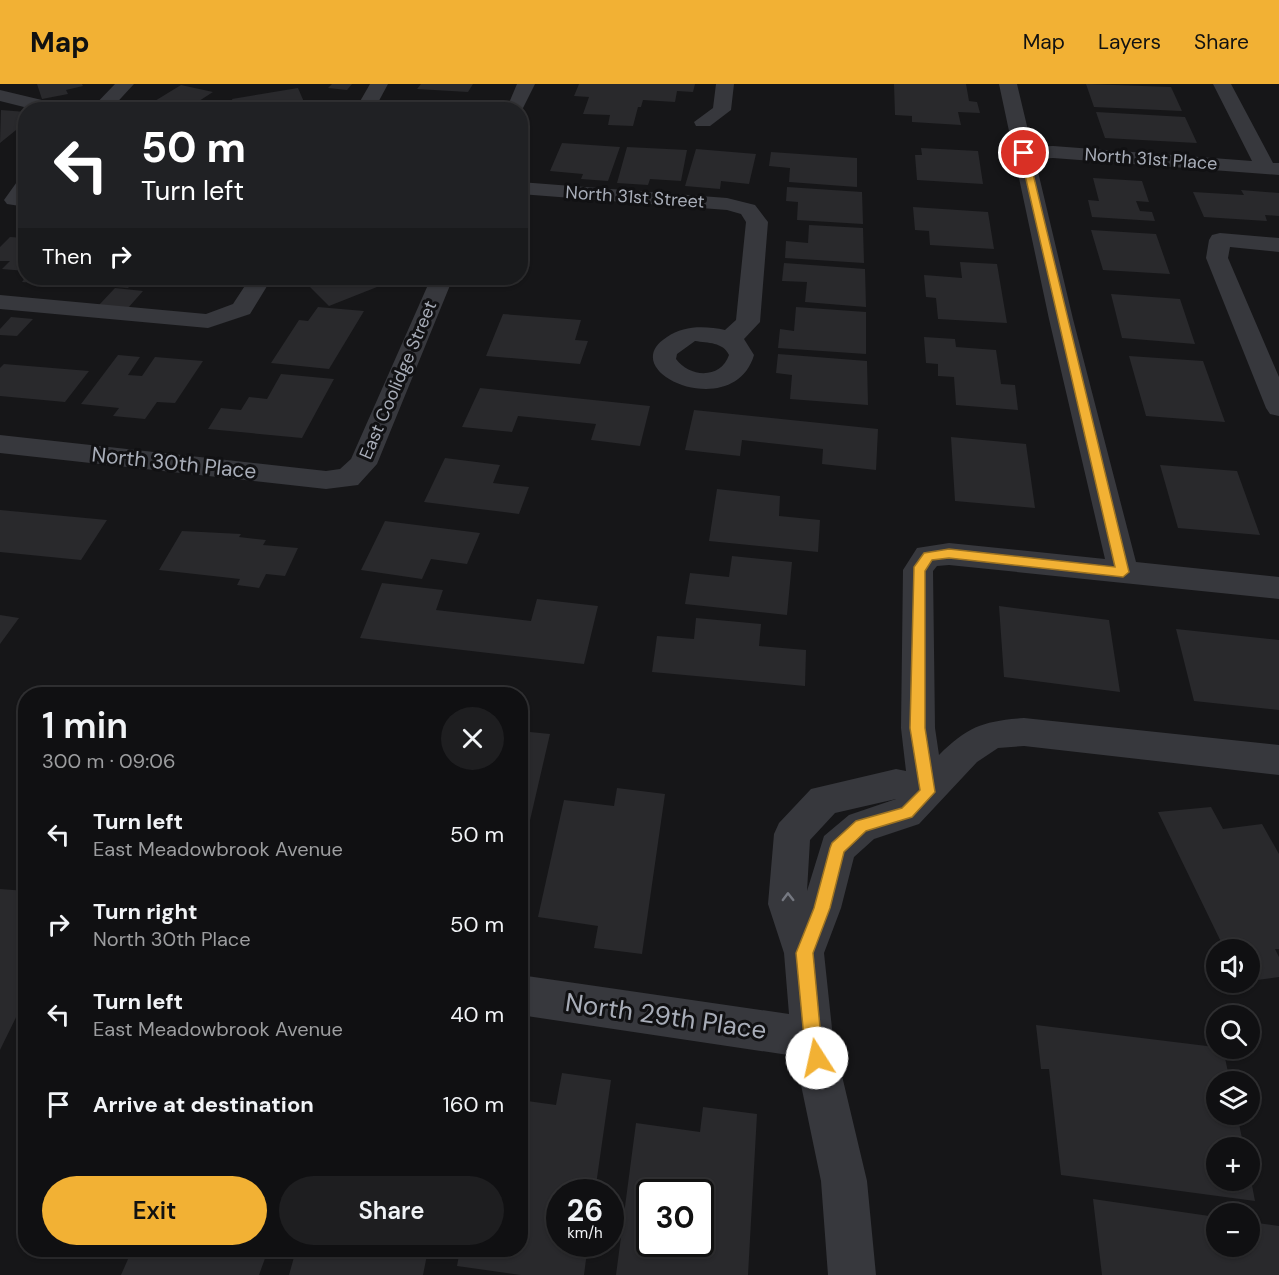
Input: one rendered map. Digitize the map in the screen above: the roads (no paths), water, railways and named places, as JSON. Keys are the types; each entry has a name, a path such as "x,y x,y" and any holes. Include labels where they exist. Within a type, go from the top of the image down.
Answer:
{"street":[{"path":"107,102 125,84"},
{"path":"369,102 380,84"},
{"path":"518,102 526,84"},
{"path":"703,122 722,110 725,84"},
{"path":"1008,84 1123,572"},
{"path":"1222,84 1272,169"},
{"path":"0,95 28,102"},
{"name":"North 31st Place","path":"1024,153 1053,152 1272,169"},
{"name":"North 31st Street","path":"528,189 727,204 748,209 758,222 748,322 729,340"},
{"path":"1279,245 1220,240 1217,258 1279,408"},
{"path":"0,302 208,321 242,309 257,285"},
{"name":"East Coolidge Street","path":"348,478 363,464 439,285"},
{"name":"North 30th Place","path":"0,444 327,480 348,478"},
{"path":"927,792 918,728 918,570 928,556 949,554 1279,588"},
{"path":"852,1275 844,1181 812,1038 804,953 822,908 837,848 862,826 906,813 965,752 991,735 1023,732 1279,760"},
{"name":"North 29th Place","path":"528,996 812,1038"}]}
